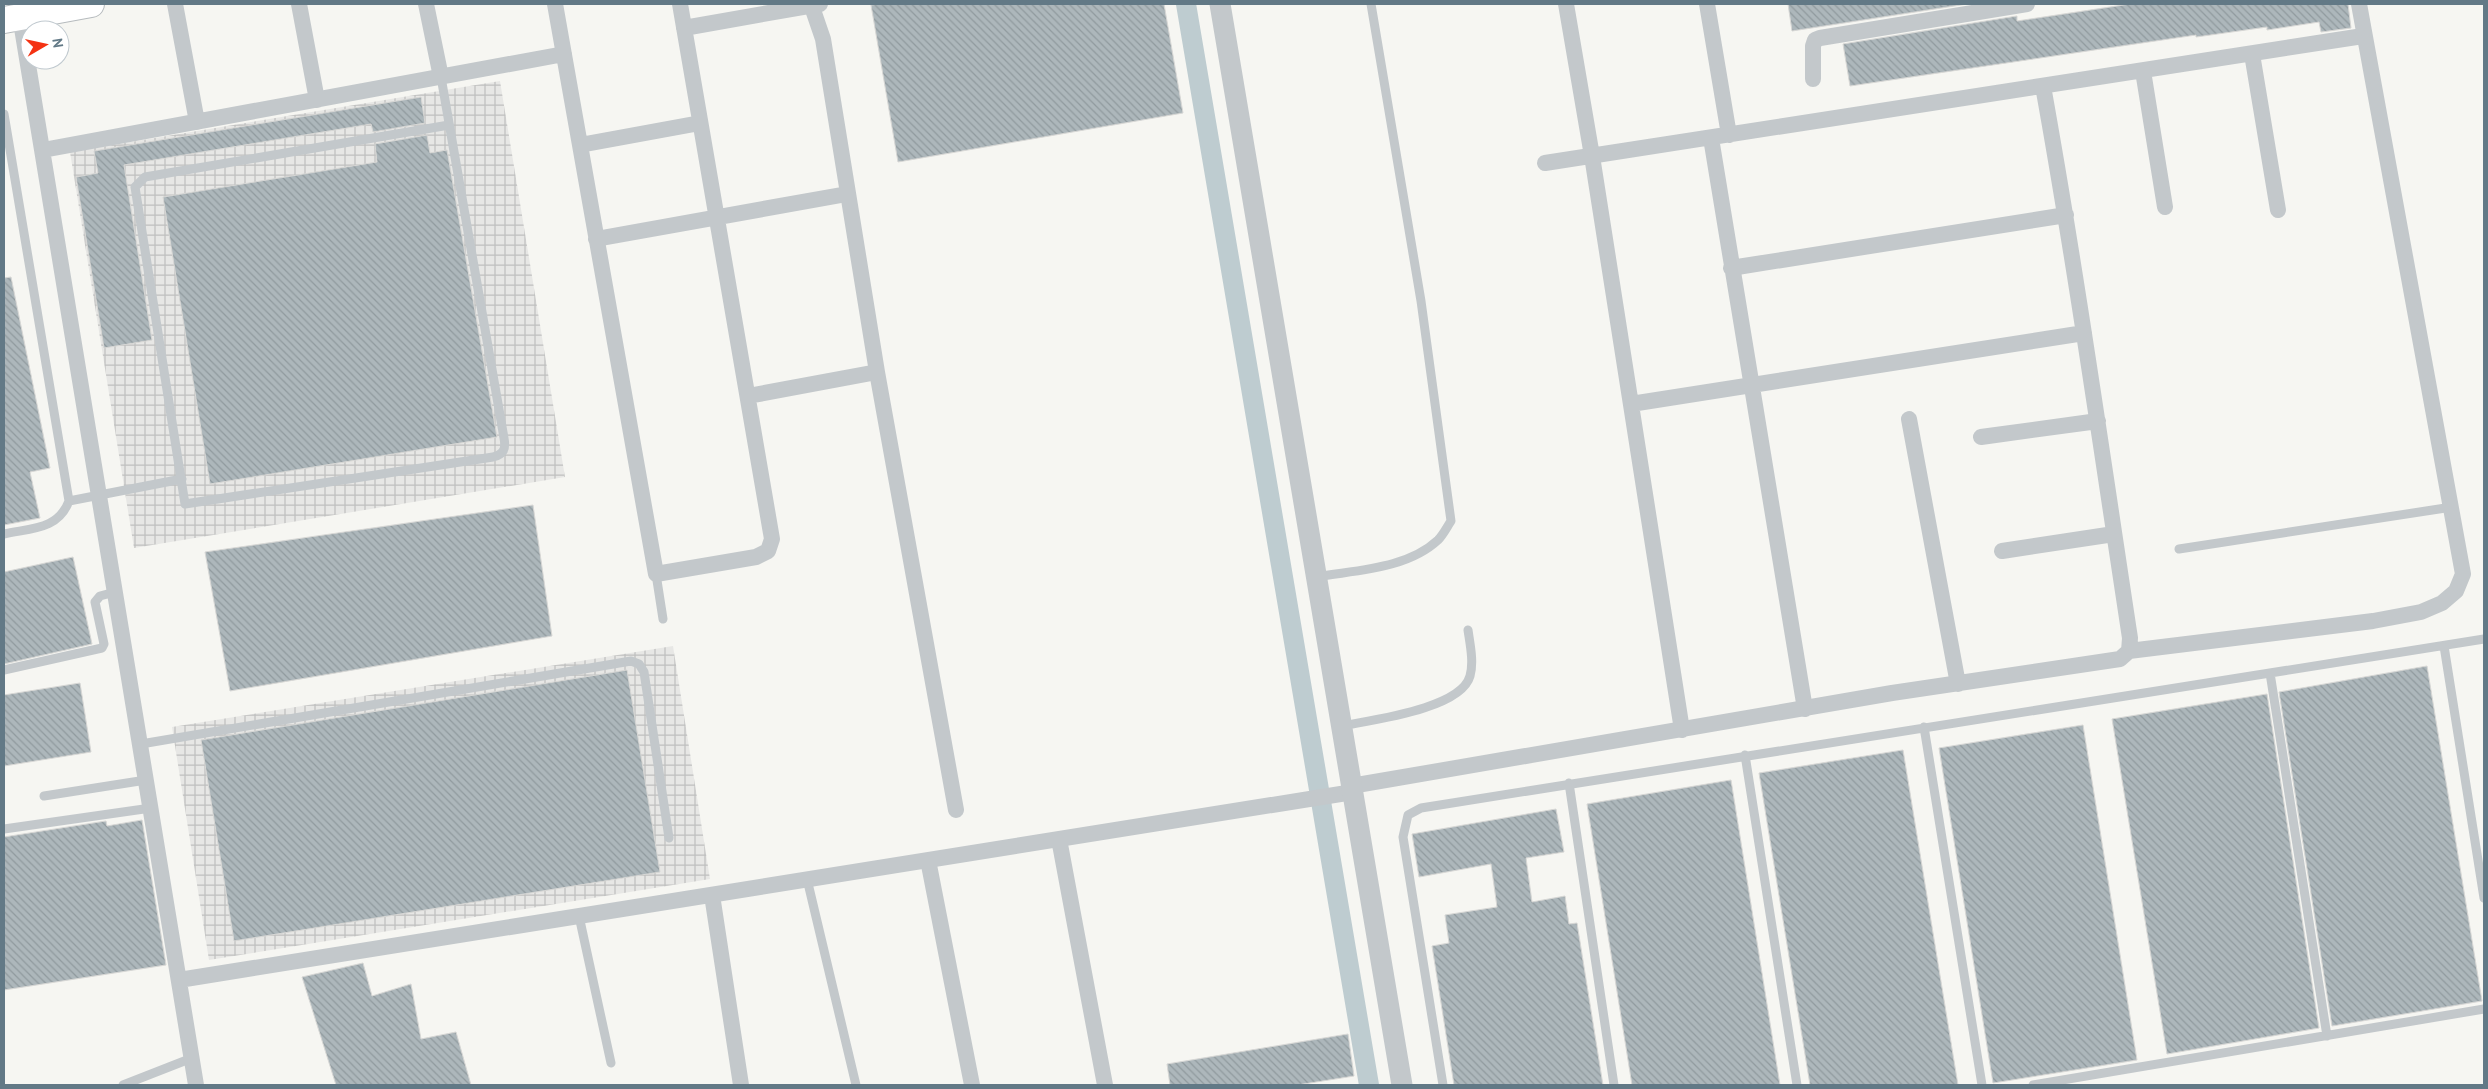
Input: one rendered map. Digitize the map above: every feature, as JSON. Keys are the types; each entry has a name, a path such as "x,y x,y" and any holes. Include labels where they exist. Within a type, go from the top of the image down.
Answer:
{"main road":[{"path":"14,14 91,4"}],"street":[{"path":"176,4 197,122"},
{"path":"299,4 317,100"},
{"path":"426,4 441,77"},
{"path":"555,4 656,574 756,557 768,551 772,531 680,4"},
{"path":"684,28 814,4 823,39 876,372 956,810"},
{"path":"1220,4 1342,726 1340,793 1402,1085"},
{"path":"1566,4 1592,156 1682,730"},
{"path":"1707,4 1729,135"},
{"path":"1813,79 1813,46 1815,40 1820,38 2027,4"},
{"path":"2128,651 2373,621 2421,612 2442,603 2456,591 2463,574 2363,36 2359,4"},
{"path":"14,14 43,150 196,1085"},
{"path":"1545,163 2363,36"},
{"path":"43,150 564,54"},
{"path":"2252,54 2278,210"},
{"path":"2143,71 2165,207"},
{"path":"179,980 1340,793 1805,708 2120,659 2128,651 2130,638 2066,215 2043,86"},
{"path":"580,145 700,123"},
{"path":"1711,138 1805,708"},
{"path":"596,238 847,194"},
{"path":"1731,268 2066,215"},
{"path":"1631,404 2084,333"},
{"path":"748,396 876,372"},
{"path":"1909,419 1958,684"},
{"path":"1981,437 2098,421"},
{"path":"2002,551 2114,534"},
{"path":"1060,839 1106,1085"},
{"path":"928,860 972,1085"},
{"path":"712,895 741,1085"}],"lane":[{"path":"1316,578 1415,557 1439,540 1450,521 1421,301 1371,4"},
{"path":"441,77 503,429 504,451 501,455 493,457 186,504 135,187 145,177 449,125"},
{"path":"4,114 69,500 64,513 56,522 4,534"},
{"path":"69,500 182,479"},
{"path":"2179,550 2452,507"},
{"path":"656,574 663,619"},
{"path":"4,670 102,648 104,644 95,602 100,596 115,592"},
{"path":"1342,726 1416,712 1446,699 1465,686 1471,676 1468,630"},
{"path":"1443,1085 1403,837 1408,815 1421,808 2484,639"},
{"path":"2444,646 2484,898"},
{"path":"140,744 631,661 638,664 644,672 669,838"},
{"path":"2270,673 2327,1036"},
{"path":"1924,727 1982,1085"},
{"path":"1745,755 1797,1085"},
{"path":"44,796 146,780"},
{"path":"1569,783 1614,1085"},
{"path":"4,830 151,808"},
{"path":"807,879 856,1085"},
{"path":"579,916 611,1063"},
{"path":"2033,1085 2484,1009"},
{"path":"123,1085 192,1058"}],"shaded area":[{"path":"500,81 565,477 134,548 70,152"},
{"path":"673,646 710,879 209,960 172,727"}],"building":[{"path":"1164,4 1183,113 898,162 871,5"},
{"path":"1788,4 1967,4 1792,31"},
{"path":"2130,4 2348,4 2351,28 2321,32 2319,22 2267,30 2267,27 2196,37 2196,35 1850,86 1843,44 2017,16 2017,21"},
{"path":"421,97 425,123 373,132 371,124 124,165 152,340 104,348 76,177 98,173 94,151"},
{"path":"427,135 430,153 447,150 497,437 210,484 163,197 377,162 375,144"},
{"path":"11,277 50,468 30,472 40,518 4,525 4,278"},
{"path":"533,505 552,636 230,691 205,552"},
{"path":"73,557 92,644 4,664 4,572"},
{"path":"2427,666 2482,1001 2332,1026 2279,692"},
{"path":"627,670 660,872 234,941 201,740"},
{"path":"80,683 91,752 4,766 4,695"},
{"path":"2267,694 2319,1028 2167,1054 2112,719"},
{"path":"2083,725 2137,1060 1993,1083 1939,748"},
{"path":"1903,750 1958,1085 1810,1085 1759,773"},
{"path":"1731,780 1780,1085 1632,1085 1587,804"},
{"path":"1556,809 1564,852 1526,858 1532,902 1565,896 1569,924 1577,923 1603,1085 1454,1085 1432,946 1449,943 1445,915 1497,907 1491,864 1419,877 1412,834"},
{"path":"142,820 166,965 4,990 4,837 106,821 107,826"},
{"path":"363,963 372,996 411,984 421,1039 456,1032 471,1085 336,1085 302,977"},
{"path":"1348,1034 1354,1076 1297,1085 1170,1085 1167,1064"}],"waterway":[{"path":"1186,4 1369,1085"}]}
